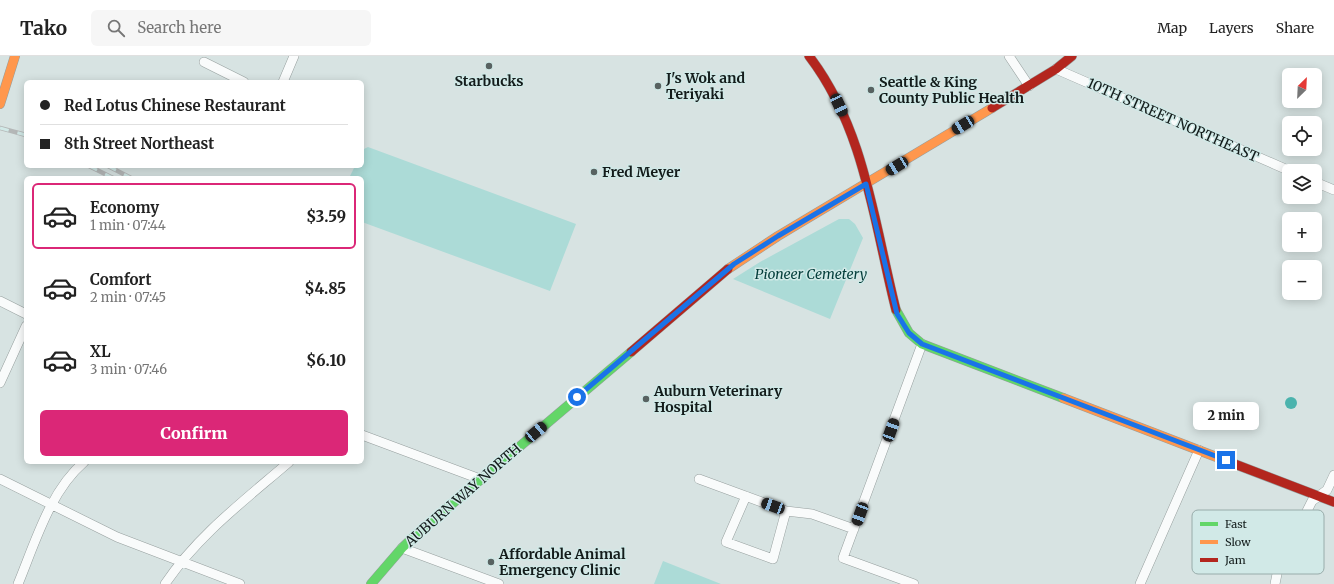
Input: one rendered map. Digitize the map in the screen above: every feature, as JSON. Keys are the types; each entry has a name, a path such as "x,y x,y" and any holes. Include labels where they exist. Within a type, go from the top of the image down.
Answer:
{"main road":[{"path":"0,104 15,56"},
{"path":"809,56 827,81 845,118 866,184 897,314 909,333 922,344 1334,502"},
{"name":"AUBURN WAY NORTH","path":"371,584 402,548 480,479 722,273 774,238 1029,86 1056,69 1072,56"},
{"path":"361,584 384,568"}],"street":[{"path":"284,80 294,56"},
{"path":"1009,56 1029,86"},
{"path":"204,62 240,80"},
{"name":"10TH STREET NORTHEAST","path":"1056,69 1282,168"},
{"path":"1322,185 1334,190"},
{"path":"0,301 24,313"},
{"path":"0,383 24,330"},
{"path":"914,584 843,558 922,344"},
{"path":"364,436 480,479"},
{"path":"1140,584 1199,450"},
{"path":"18,584 61,487 82,464"},
{"path":"165,584 180,562 214,527 288,464"},
{"path":"1308,510 1312,501 1327,490 1334,475"},
{"path":"0,479 117,537 240,584"},
{"path":"699,479 786,511 812,514 854,529"},
{"path":"746,496 726,542 773,559 786,511"},
{"path":"402,548 499,584"},
{"path":"1275,584 1277,574"}],"green space":[{"path":"368,147 576,224 550,291 364,223 364,176 350,176 354,168 364,168 364,149"},
{"name":"Pioneer Cemetery","path":"839,219 849,219 855,224 863,238 830,319 733,279 760,262"},
{"path":"663,561 721,584 654,584"}],"water":[{"path":"1293,397 1296,398 1296,408 1289,409 1286,408 1285,401 1286,398"}],"railway":[{"path":"0,128 24,134"},
{"path":"93,168 109,176"},
{"path":"112,168 127,176"}],"traffic: fast":[{"path":"896,310 909,333 922,344 1063,398"},
{"path":"371,584 402,548 419,532 631,352"}],"traffic: slow":[{"path":"0,104 15,56"},
{"path":"728,269 778,236 992,108"},
{"path":"1063,398 1232,463"}],"traffic: jam":[{"path":"809,56 828,84 843,114 855,146 874,211 896,310"},
{"path":"992,108 1056,69 1072,56"},
{"path":"631,352 728,269"},
{"path":"1232,463 1334,502"}],"place":[{"name":"Starbucks","path":"489,66"},
{"name":"J's Wok and Teriyaki","path":"658,86"},
{"name":"Seattle & King County Public Health","path":"871,90"},
{"name":"Fred Meyer","path":"594,172"},
{"name":"Auburn Veterinary Hospital","path":"646,399"},
{"name":"Affordable Animal Emergency Clinic","path":"491,562"}],"route":[{"path":"577,397 734,264 827,206 866,184 897,314 909,333 922,344 1226,460"}]}
